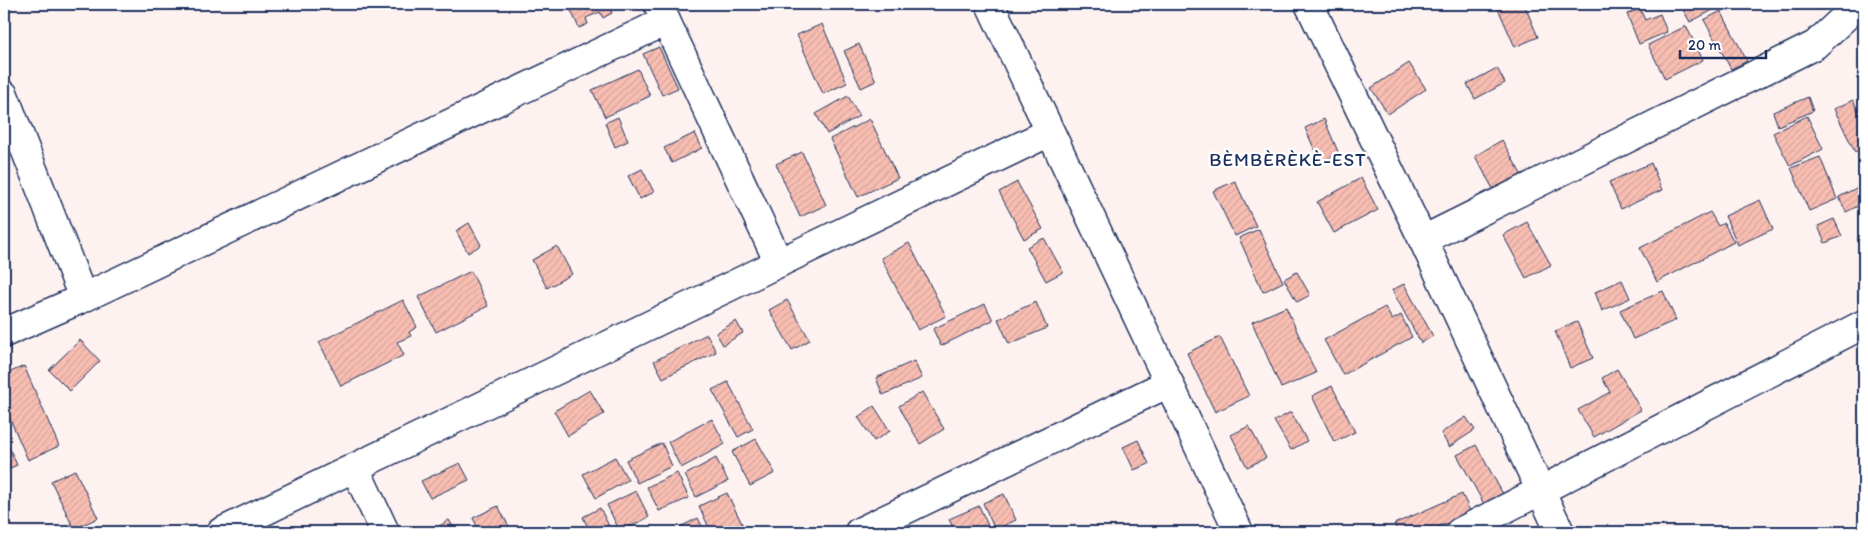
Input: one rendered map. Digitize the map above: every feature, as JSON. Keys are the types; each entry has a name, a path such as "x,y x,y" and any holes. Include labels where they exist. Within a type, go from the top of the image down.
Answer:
{"street":[{"path":"990,4 1239,532"},
{"path":"1309,4 1424,240 1560,532"},
{"path":"1424,240 1815,45 1858,9"},
{"path":"4,333 83,298 662,12 779,263"},
{"path":"4,95 83,298"},
{"path":"221,532 1050,132"},
{"path":"1460,532 1864,324"},
{"path":"859,532 1169,383"},
{"path":"355,468 385,532"}],"building":[{"path":"568,4 614,4 609,6 612,13 603,18 600,12 586,18 588,24 579,28"},
{"path":"1496,4 1524,4 1538,37 1515,47"},
{"path":"1680,4 1710,4 1713,10 1690,22"},
{"path":"1640,9 1645,20 1660,14 1667,32 1639,44 1627,14"},
{"path":"1721,11 1747,61 1731,69 1704,20"},
{"path":"822,24 847,83 823,94 797,35"},
{"path":"1686,26 1703,60 1665,79 1648,45"},
{"path":"859,44 876,81 861,88 844,51"},
{"path":"659,47 678,88 662,95 643,54"},
{"path":"1409,63 1426,89 1388,114 1371,88"},
{"path":"1497,68 1505,83 1475,99 1467,84"},
{"path":"638,69 650,96 605,117 592,90"},
{"path":"848,96 859,116 827,134 816,114"},
{"path":"1808,97 1813,111 1778,126 1773,112"},
{"path":"1853,100 1864,122 1864,147 1855,152 1834,109"},
{"path":"1807,116 1823,149 1790,166 1773,133"},
{"path":"618,117 628,141 615,147 605,123"},
{"path":"870,119 898,178 858,197 830,139"},
{"path":"1324,119 1339,154 1320,162 1305,128"},
{"path":"695,133 702,148 672,163 664,148"},
{"path":"1502,140 1526,183 1498,198 1475,156"},
{"path":"802,152 826,205 800,217 776,164"},
{"path":"1820,157 1837,199 1809,211 1791,168"},
{"path":"1651,163 1662,190 1621,209 1609,182"},
{"path":"642,169 654,192 640,199 628,176"},
{"path":"1361,178 1378,210 1334,233 1317,202"},
{"path":"1235,181 1256,226 1235,236 1213,191"},
{"path":"1017,182 1043,229 1024,239 999,192"},
{"path":"1864,184 1864,203 1846,212 1839,197"},
{"path":"1760,200 1773,229 1738,245 1725,216"},
{"path":"1710,212 1718,226 1724,223 1734,242 1657,282 1640,248"},
{"path":"1834,219 1842,236 1825,243 1818,226"},
{"path":"1527,222 1551,265 1526,278 1503,235"},
{"path":"469,223 481,245 468,253 456,231"},
{"path":"1259,229 1283,282 1263,292 1239,238"},
{"path":"1044,238 1063,272 1046,281 1027,247"},
{"path":"909,243 946,316 918,330 881,258"},
{"path":"557,246 572,274 547,288 532,260"},
{"path":"471,271 488,306 436,332 418,297"},
{"path":"1297,272 1310,295 1297,302 1284,279"},
{"path":"1622,280 1630,298 1602,311 1595,292"},
{"path":"1404,284 1433,336 1421,343 1392,290"},
{"path":"1663,291 1676,320 1633,339 1620,310"},
{"path":"403,300 417,327 409,332 411,336 397,342 404,355 341,386 319,342"},
{"path":"787,300 810,340 792,350 769,310"},
{"path":"1036,302 1047,328 1009,344 998,319"},
{"path":"985,304 993,320 941,346 933,329"},
{"path":"1286,307 1316,373 1281,388 1252,322"},
{"path":"1385,307 1392,320 1401,315 1412,337 1343,375 1324,340"},
{"path":"736,321 743,333 723,345 716,333"},
{"path":"1577,322 1593,358 1570,368 1555,331"},
{"path":"707,334 716,352 663,378 654,361"},
{"path":"1220,337 1249,396 1215,412 1187,353"},
{"path":"80,340 100,361 70,391 49,370"},
{"path":"914,361 922,378 883,395 876,378"},
{"path":"24,366 59,446 28,460 4,405 4,375"},
{"path":"1617,369 1641,410 1594,437 1578,410 1610,392 1602,378"},
{"path":"728,382 753,429 738,437 712,390"},
{"path":"1332,386 1355,432 1334,442 1312,396"},
{"path":"590,390 604,414 568,436 554,411"},
{"path":"922,392 944,429 920,444 899,406"},
{"path":"874,406 890,431 874,441 858,417"},
{"path":"1291,412 1307,441 1291,450 1274,421"},
{"path":"1466,417 1475,430 1449,447 1441,433"},
{"path":"712,419 725,444 681,468 668,442"},
{"path":"1249,426 1266,458 1247,467 1231,435"},
{"path":"4,436 17,465 4,471"},
{"path":"756,439 775,473 750,486 732,452"},
{"path":"1138,440 1149,464 1134,470 1123,447"},
{"path":"662,443 672,466 637,483 626,460"},
{"path":"1476,445 1503,494 1484,504 1457,455"},
{"path":"615,457 628,480 596,498 583,474"},
{"path":"716,458 728,481 696,497 685,475"},
{"path":"460,463 469,480 430,498 421,481"},
{"path":"75,470 98,518 74,529 51,481"},
{"path":"677,473 689,498 659,511 647,487"},
{"path":"636,491 649,517 620,532 607,505"},
{"path":"727,493 746,532 711,532 699,506"},
{"path":"1004,494 1016,520 995,530 983,503"},
{"path":"1462,494 1471,513 1427,532 1398,532 1394,524"},
{"path":"498,506 512,532 480,532 473,518"},
{"path":"979,506 991,532 955,532 949,519"},
{"path":"600,508 612,532 590,532 583,517"},
{"path":"698,518 705,532 683,532 680,527"},
{"path":"449,520 456,532 430,532"}],"district":[{"name":"BÈMBÈRÈKÈ-EST","path":"1288,159"}]}
